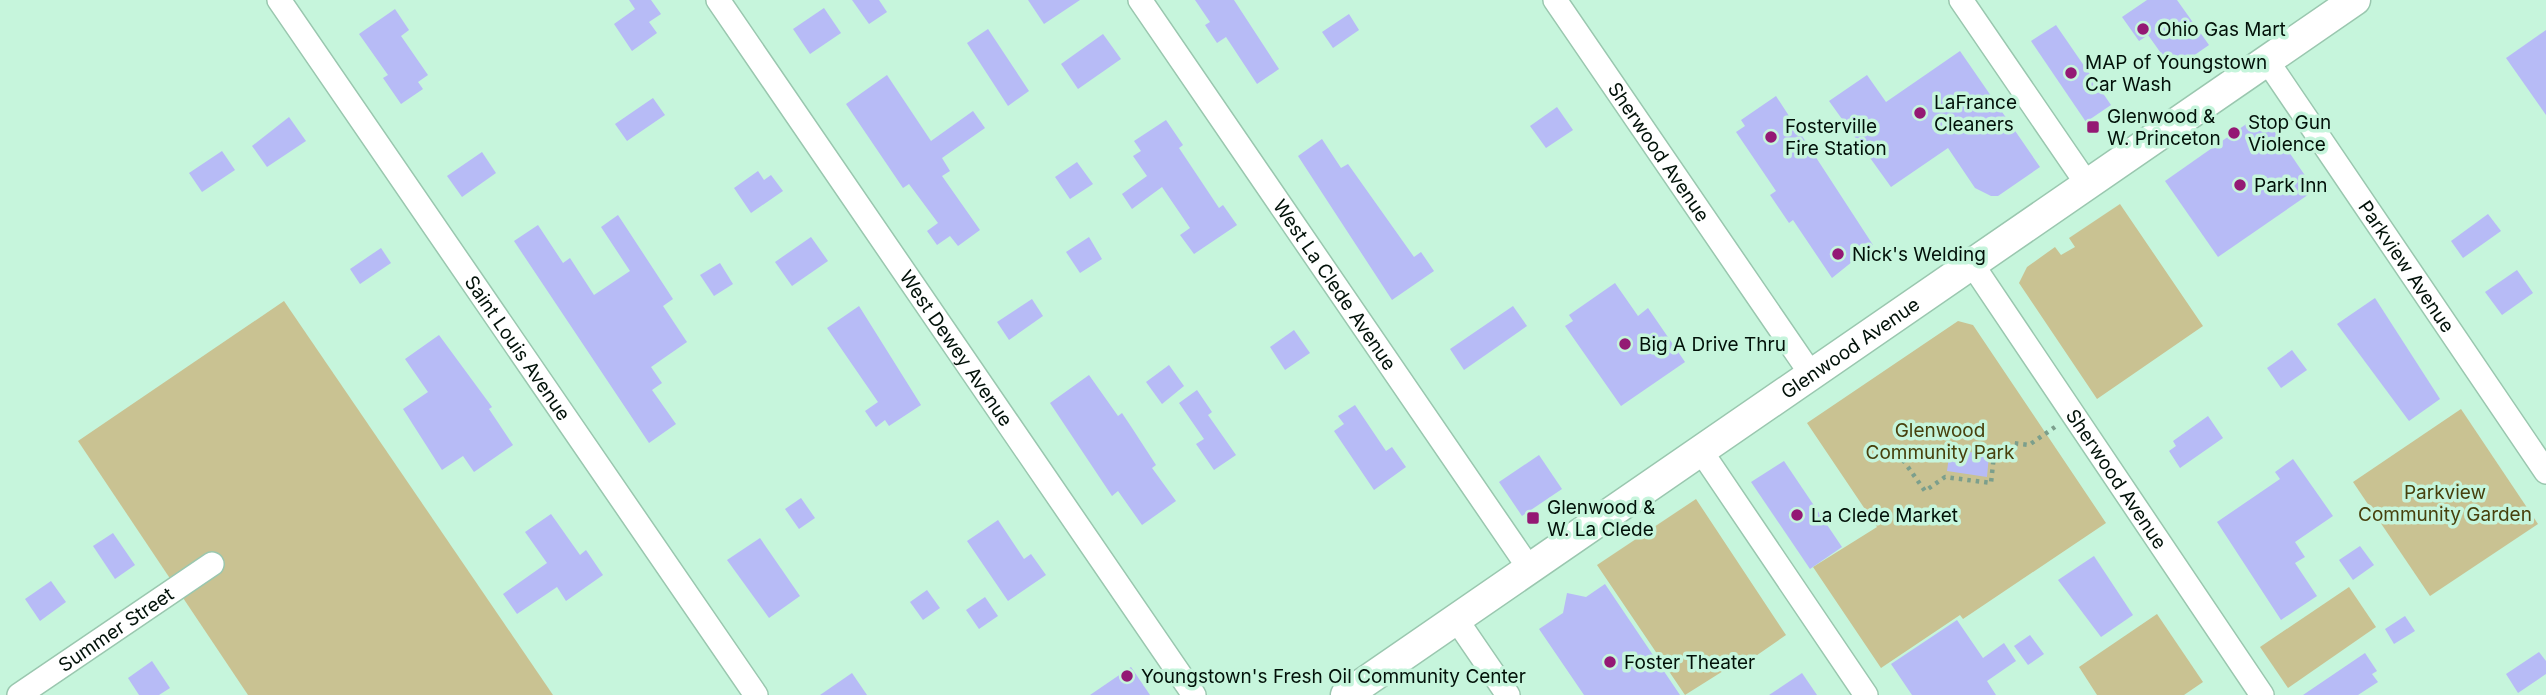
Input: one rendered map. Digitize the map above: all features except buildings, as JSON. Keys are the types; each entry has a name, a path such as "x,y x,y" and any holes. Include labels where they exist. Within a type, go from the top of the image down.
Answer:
{"main road":[{"name":"Glenwood Avenue","path":"1346,695 2355,0"}],"street":[{"name":"Saint Louis Avenue","path":"279,0 756,695"},
{"name":"West Dewey Avenue","path":"718,0 1194,695"},
{"name":"West La Clede Avenue","path":"1140,0 1529,568"},
{"name":"Sherwood Avenue","path":"1555,0 1811,374"},
{"path":"1962,0 2087,184"},
{"name":"Parkview Avenue","path":"2268,62 2546,472"},
{"name":"Sherwood Avenue","path":"1972,264 2262,695"},
{"path":"1701,451 1866,695"},
{"name":"Summer Street","path":"19,695 212,564"},
{"path":"1456,619 1507,695"}],"path":[{"path":"1898,453 1925,491 1945,478 1991,483 1994,455 2012,443 2029,445 2073,415"},
{"path":"1639,528 1643,534"}],"green space":[{"path":"2120,204 2203,326 2097,399 2019,283 2027,267 2055,247 2061,255 2075,247 2069,238"},
{"path":"284,301 553,695 248,695 78,441"},
{"name":"Glenwood Community Park","path":"1958,321 1973,325 2106,523 1963,619 1960,615 1881,668 1813,567 1877,527 1807,423"},
{"name":"Parkview Community Garden","path":"2461,409 2538,524 2430,596 2353,482"},
{"path":"1696,499 1786,635 1750,660 1747,656 1685,695 1597,565"},
{"path":"2349,587 2376,627 2288,688 2260,647"},
{"path":"2157,614 2203,682 2184,695 2097,695 2079,667"}],"place":[{"name":"Ohio Gas Mart","path":"2143,29"},
{"name":"MAP of Youngstown Car Wash","path":"2071,73"},
{"name":"LaFrance Cleaners","path":"1920,113"},
{"name":"Glenwood & W. Princeton","path":"2093,127"},
{"name":"Stop Gun Violence","path":"2234,133"},
{"name":"Fosterville Fire Station","path":"1771,137"},
{"name":"Park Inn","path":"2240,185"},
{"name":"Nick's Welding","path":"1838,254"},
{"name":"Big A Drive Thru","path":"1625,344"},
{"name":"La Clede Market","path":"1797,515"},
{"name":"Glenwood & W. La Clede","path":"1533,518"},
{"name":"Foster Theater","path":"1610,662"},
{"name":"Youngstown's Fresh Oil Community Center","path":"1127,676"}]}
